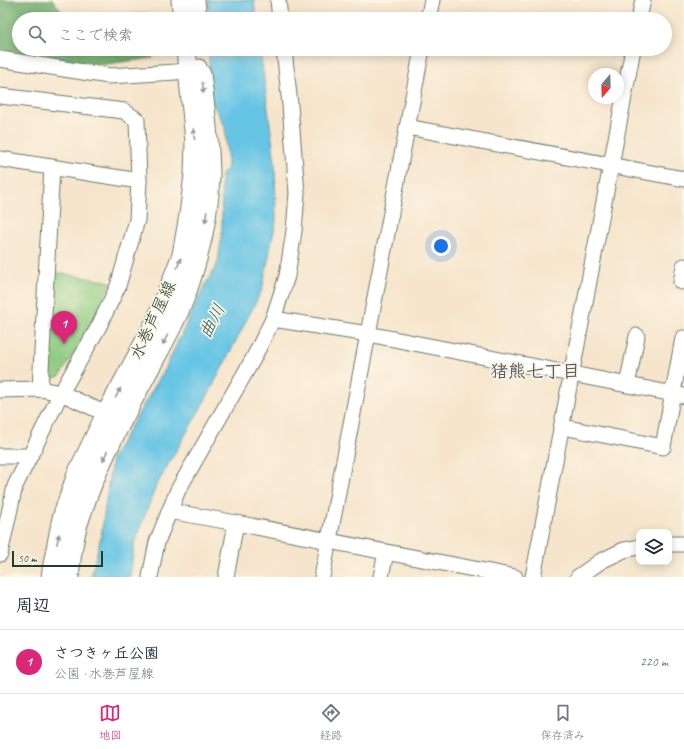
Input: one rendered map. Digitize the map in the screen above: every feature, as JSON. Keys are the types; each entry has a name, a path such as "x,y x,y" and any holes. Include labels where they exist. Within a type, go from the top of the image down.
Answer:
{"main road":[{"path":"181,0 182,12"},
{"path":"195,0 196,12"},
{"name":"水巻芦屋線","path":"51,577 62,518 78,474 170,330 185,296 196,260 206,220 210,171 209,144 196,62"},
{"name":"水巻芦屋線","path":"69,577 78,522 94,481 114,418"}],"street":[{"path":"278,0 279,12"},
{"path":"429,12 432,0"},
{"path":"640,12 643,0"},
{"path":"150,577 157,542 178,490 253,359 273,319 287,276 294,231 297,193 285,56"},
{"path":"322,577 421,56"},
{"path":"533,577 563,427 571,375 632,56"},
{"path":"0,59 109,76 176,72 196,62"},
{"path":"0,96 124,111 137,120 139,181 137,220 118,286 99,326 61,393 15,486 0,554"},
{"path":"407,127 611,166 683,176"},
{"path":"0,159 139,181"},
{"path":"40,389 52,167"},
{"path":"681,282 684,266"},
{"path":"273,319 368,334 678,395"},
{"path":"627,385 637,336"},
{"path":"563,427 663,447 678,395 683,338"},
{"path":"0,390 40,389 61,393 114,418"},
{"path":"0,456 30,456"},
{"path":"170,511 386,552 473,573 515,577"},
{"path":"226,577 236,523"},
{"path":"672,544 684,544"},
{"path":"578,577 601,561 624,550 636,548"},
{"path":"381,577 386,552"}],"green space":[{"path":"0,0 53,0 62,12 12,12 12,51 0,49"},
{"path":"43,56 153,56 153,58 99,65"},
{"path":"53,272 111,282 95,318 60,376 51,379 48,369"}],"water":[{"path":"208,0 254,0 255,12 208,12"},
{"name":"曲川","path":"209,56 261,56 275,162 276,221 262,290 207,397 156,486 134,544 130,577 91,577 101,536 112,458 165,369 205,285 218,263 222,231 221,176 228,166 225,126 210,99"}],"place":[{"name":"さつきヶ丘公園","path":"64,344"}],"district":[{"name":"猪熊七丁目","path":"535,371"}]}
